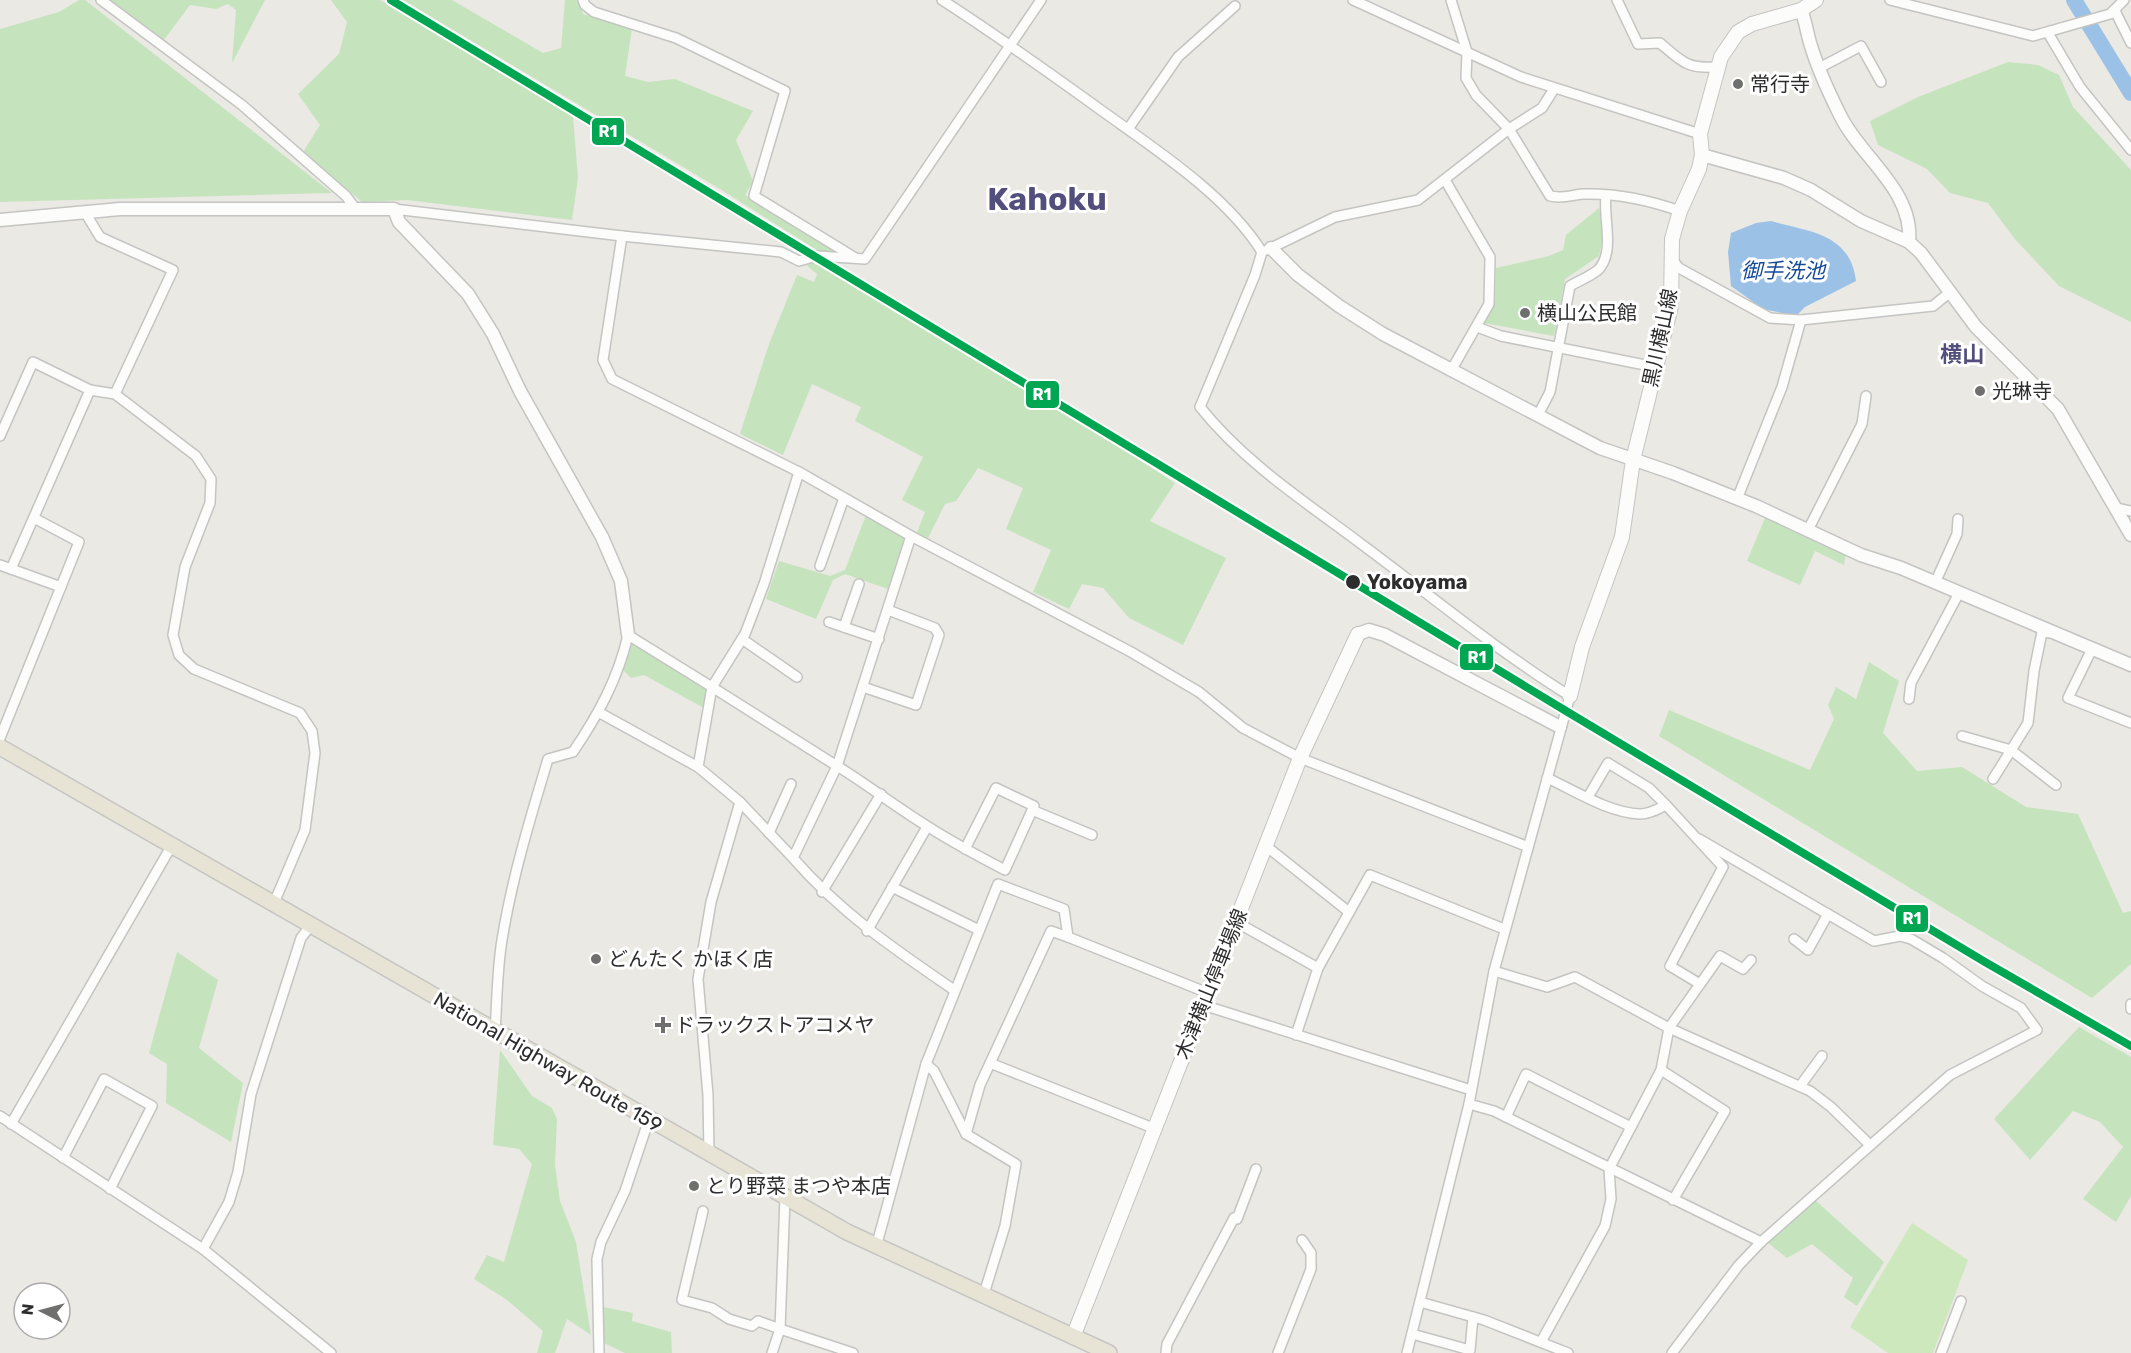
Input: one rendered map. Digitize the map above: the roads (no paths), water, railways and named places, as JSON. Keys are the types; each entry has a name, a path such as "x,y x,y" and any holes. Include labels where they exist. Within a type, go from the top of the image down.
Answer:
{"highway":[{"name":"National Highway Route 159","path":"0,747 876,1248 1101,1351"}],"main road":[{"name":"黒川横山線","path":"1570,696 1582,647 1622,537 1634,460 1671,306 1672,239 1680,211 1699,169 1702,155 1700,134 1718,67 1728,43 1738,32 1752,24 1801,10 1816,0"},
{"name":"木津横山停車場線","path":"1073,1337 1153,1128 1300,758 1358,634"}],"street":[{"path":"101,0 242,105 346,196 355,207"},
{"path":"583,0 585,6 594,12 676,38 785,91 754,196 856,258"},
{"path":"942,0 1011,44 1163,153 1247,228 1266,250 1339,306 1383,334 1600,448 1737,499 1861,555 1935,583 2131,665"},
{"path":"0,220 86,214 120,209 355,207 394,209 781,252 799,261 817,256 865,259 1041,0"},
{"path":"1353,0 1554,89 1700,134"},
{"path":"1452,0 1467,52 1466,78 1476,94 1509,129 1550,196 1563,199 1581,194 1650,200 1680,211"},
{"path":"1617,0 1638,44 1660,43 1681,63 1701,68 1718,67"},
{"path":"1890,0 2033,36 2112,12 2124,0"},
{"path":"1128,129 1178,57 1235,6"},
{"path":"1801,10 1819,68 1853,138 1881,169 1905,212 1910,230 1909,242"},
{"path":"2112,12 2131,43"},
{"path":"2052,31 2080,87 2131,150"},
{"path":"1819,68 1861,46 1881,82"},
{"path":"1407,1353 1469,1104 1504,929 1570,696 1480,636 1297,496 1221,433 1200,407 1266,250 1335,217 1418,200 1509,129 1542,108 1554,89"},
{"path":"1702,155 1784,178 1811,190 1861,221 1909,242 1921,253 1976,327 2058,410 2131,535"},
{"path":"1445,180 1490,256 1489,304 1452,369"},
{"path":"1538,415 1550,392 1570,286 1599,270 1602,262 1609,237 1604,214 1606,196"},
{"path":"394,209 399,222 468,294 493,334 520,391 602,537 621,581 628,635 622,662 600,713 573,752 548,759 521,845 508,906 501,943 495,1032"},
{"path":"86,214 100,237 173,270 115,394"},
{"path":"622,236 603,360 612,379 799,472 911,536 1131,652 1199,692 1243,728 1300,758 1526,846"},
{"path":"1671,258 1679,268 1764,315 1801,320 1934,306 1949,293"},
{"path":"1737,499 1782,387 1801,320"},
{"path":"1477,327 1501,336 1655,368"},
{"path":"0,436 33,362 90,390 115,394 196,456 211,479 210,503 185,567 173,635 179,654 194,669 300,713 312,731 315,753 305,830 274,903"},
{"path":"11,569 90,390"},
{"path":"1808,530 1862,424 1866,396"},
{"path":"698,766 712,687 742,639 764,584 799,472"},
{"path":"820,566 844,498"},
{"path":"2116,508 2131,511"},
{"path":"0,738 79,542 33,518"},
{"path":"1935,583 1957,534 1958,519"},
{"path":"793,858 837,766 911,536"},
{"path":"0,565 61,587"},
{"path":"844,627 859,584"},
{"path":"1909,699 1911,683 1959,593"},
{"path":"863,687 916,705 939,635 935,628 888,610"},
{"path":"828,622 879,639"},
{"path":"1358,634 1369,630 1385,635 1560,727"},
{"path":"1993,778 2028,723 2034,671 2042,632 2053,633"},
{"path":"628,635 881,794 927,827 1005,870"},
{"path":"742,639 796,677"},
{"path":"2092,649 2068,698 2131,723"},
{"path":"600,713 698,766 740,802 822,892 867,931 954,990"},
{"path":"1962,736 2011,750 2055,785"},
{"path":"1588,797 1608,763 1649,788 1699,838 1723,867 1670,966 1700,984"},
{"path":"1546,778 1617,809 1639,814 1651,813 1666,805"},
{"path":"769,833 791,784"},
{"path":"876,1248 926,1064 998,884 1034,806 996,788 965,849"},
{"path":"822,892 881,794"},
{"path":"709,1154 708,1095 698,979 711,902 740,802"},
{"path":"1032,810 1092,835"},
{"path":"867,931 927,827"},
{"path":"1672,1353 1739,1265 1761,1242 1950,1075 2037,1030 2021,1008 1982,986 1943,958 1911,939 1900,936 1874,941 1699,838"},
{"path":"11,1124 172,845"},
{"path":"1266,846 1349,912"},
{"path":"1296,1035 1318,968 1370,875 1504,929"},
{"path":"998,884 1064,909 1068,937"},
{"path":"892,887 979,930"},
{"path":"1794,939 1808,950 1828,914"},
{"path":"1236,922 1318,968"},
{"path":"203,1249 229,1202 238,1172 251,1094 301,938 311,925"},
{"path":"966,1134 990,1063 1051,931 1205,999 1296,1035 1471,1090"},
{"path":"1541,1342 1605,1226 1611,1199 1609,1169 1661,1070 1669,1028 1720,956 1743,969 1751,960"},
{"path":"1494,971 1547,987 1575,977 1669,1028 1803,1091 1831,1107 1870,1146"},
{"path":"2131,1004 2131,1009"},
{"path":"1803,1091 1822,1056"},
{"path":"990,1063 1153,1128"},
{"path":"926,1064 934,1071 966,1134 1016,1164 1005,1226 983,1297"},
{"path":"1661,1070 1725,1111 1672,1200"},
{"path":"1506,1117 1526,1074 1631,1127"},
{"path":"63,1158 104,1079 152,1106 110,1189"},
{"path":"1469,1104 1506,1117 1761,1242"},
{"path":"0,1116 203,1249 331,1353"},
{"path":"599,1353 597,1259 601,1242 625,1191 649,1119"},
{"path":"1166,1353 1167,1344 1234,1218 1237,1219 1256,1169"},
{"path":"772,1353 780,1329 785,1198"},
{"path":"704,1211 682,1300 712,1308 729,1319 752,1326 758,1321 853,1353"},
{"path":"1278,1353 1311,1269 1311,1253 1302,1240"},
{"path":"1941,1353 1961,1301"},
{"path":"1420,1302 1473,1317 1568,1353"},
{"path":"1412,1334 1470,1350 1473,1317"}],"water":[{"name":"御手洗池","path":"1771,221 1813,232 1837,244 1846,253 1856,281 1805,307 1796,316 1763,309 1731,286 1728,252 1731,233 1756,223"}],"waterway":[{"path":"2074,0 2131,93"}],"place":[{"name":"常行寺","path":"1738,84"},
{"name":"横山公民館","path":"1525,313"},
{"name":"光琳寺","path":"1980,391"},
{"name":"Yokoyama","path":"1353,582"},
{"name":"どんたく かほく店","path":"596,959"},
{"name":"ドラックストアコメヤ","path":"663,1025"},
{"name":"とり野菜 まつや本店","path":"694,1186"}],"district":[{"name":"Kahoku","path":"1047,199"},
{"name":"横山","path":"1962,354"}]}
